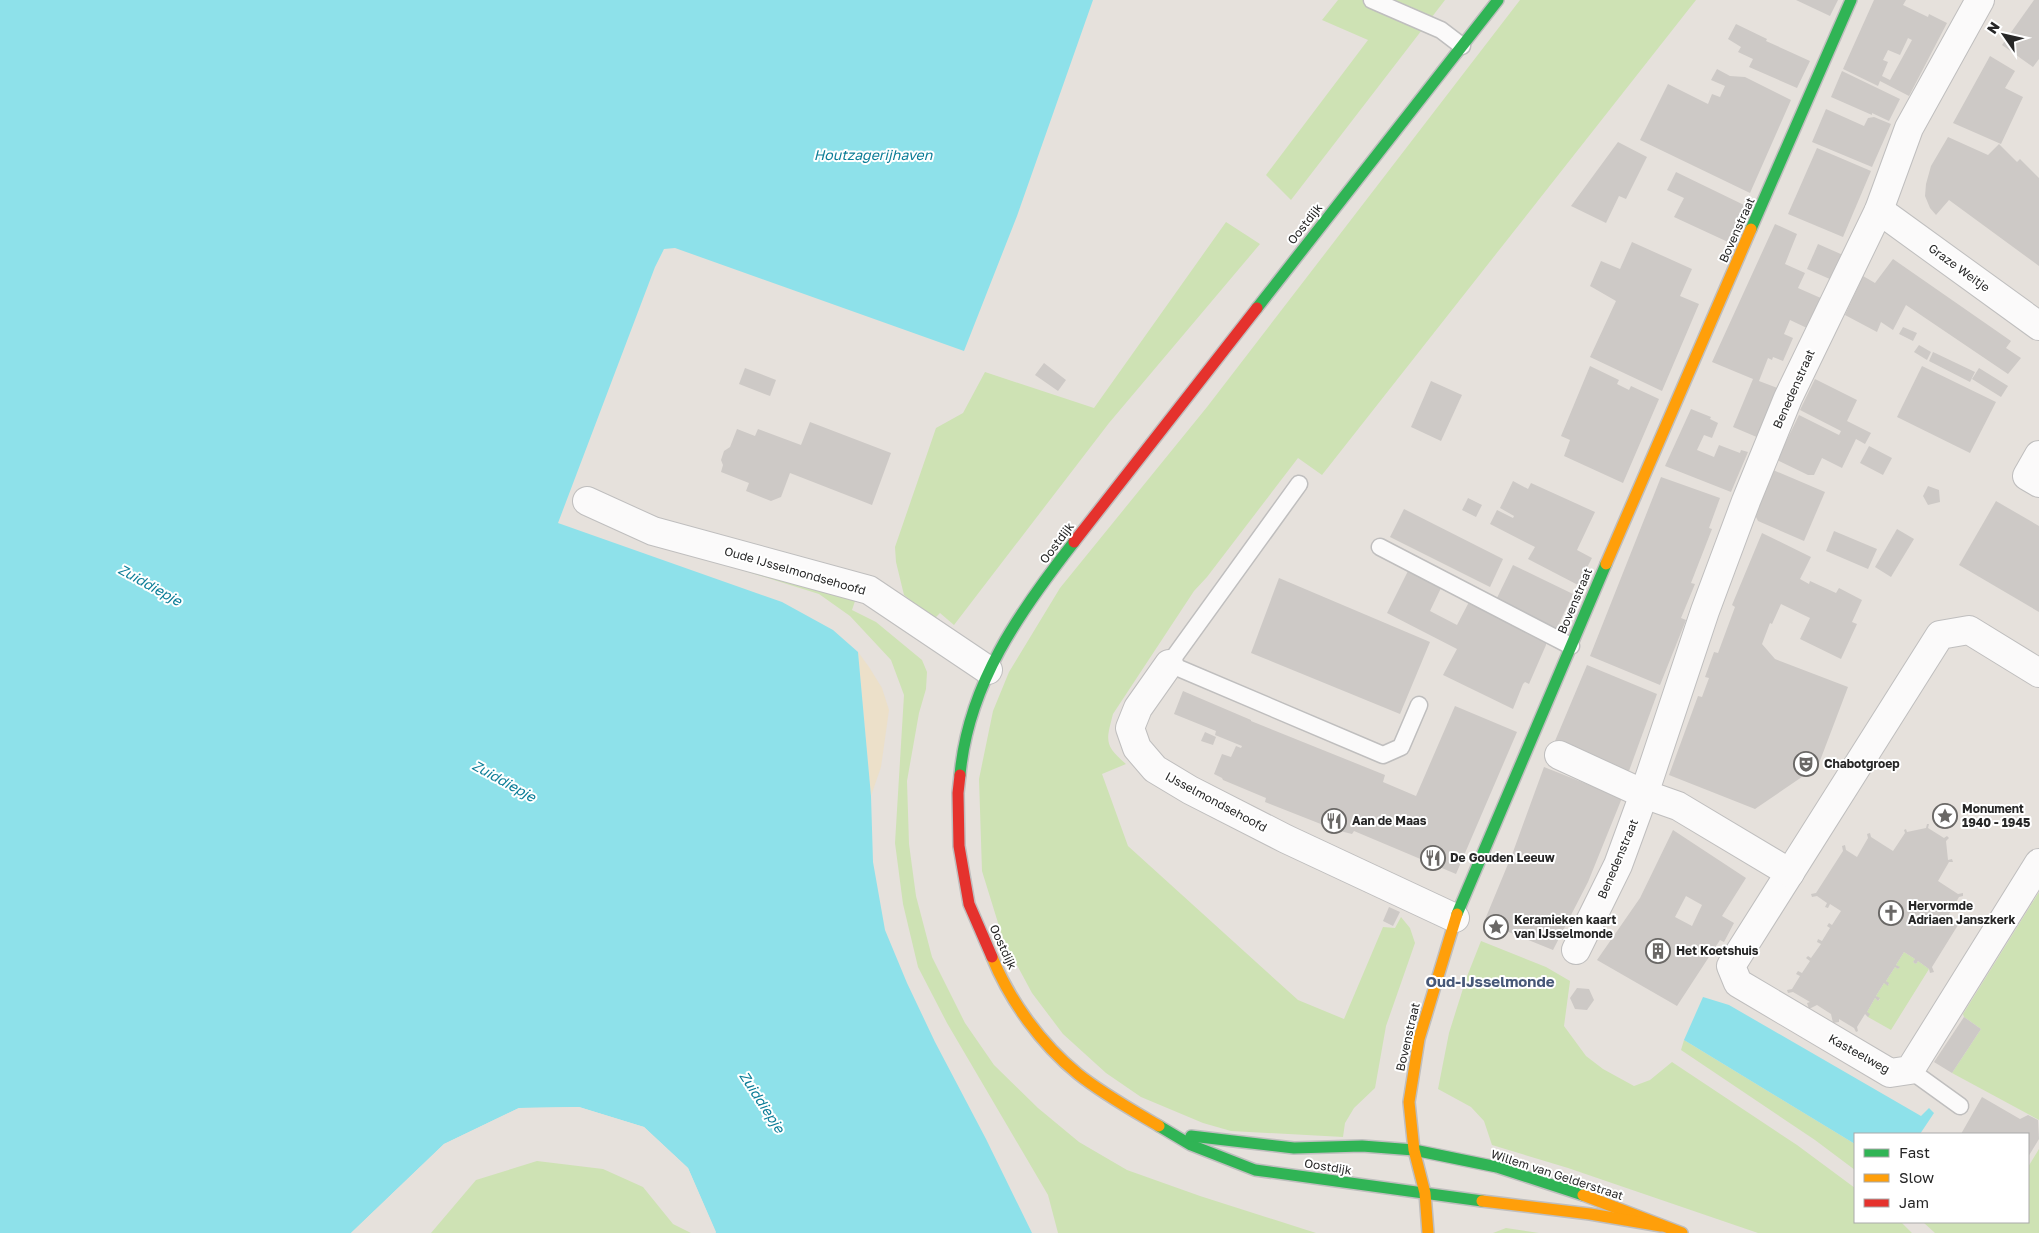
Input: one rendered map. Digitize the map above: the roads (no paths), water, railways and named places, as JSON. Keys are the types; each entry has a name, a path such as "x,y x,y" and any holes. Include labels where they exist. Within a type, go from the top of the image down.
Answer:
{"street":[{"name":"Oostdijk","path":"1426,1192 1357,1186 1255,1170 1191,1145 1125,1106 1078,1074 1023,1015 995,965 969,904 959,846 958,793 969,724 988,670 1020,617 1064,556 1498,0"},
{"name":"Bovenstraat","path":"1428,1233 1426,1192 1414,1150 1409,1102 1413,1068 1426,1011 1455,918 1851,0"},
{"name":"Benedenstraat","path":"1576,950 1618,865 1644,794 1705,611 1746,501 1788,398 1879,210 1909,128 1980,0"},
{"name":"Graze Weitje","path":"1879,210 2039,326"},
{"path":"2039,455 2027,476 2039,483"},
{"name":"Oude IJsselmondsehoofd","path":"588,501 653,531 869,590 988,670"},
{"name":"Kasteelweg","path":"1910,1070 1890,1074 1738,983 1731,966 1940,635 1969,630 2039,673"},
{"name":"IJsselmondsehoofd","path":"1169,664 1138,708 1130,728 1137,748 1155,769 1190,790 1278,835 1455,918"},
{"path":"1558,755 1644,794 1678,806 1790,873"},
{"path":"1910,1070 2039,863"},
{"name":"Oostdijk","path":"1174,1134 1294,1148 1362,1146 1414,1150"},
{"name":"Willem van Gelderstraat","path":"1414,1150 1497,1167 1591,1197 1682,1233"},
{"name":"Willem van Gelderstraat","path":"1426,1192 1481,1201 1590,1214 1661,1226"}],"lane":[{"path":"1372,0 1441,30 1462,46"},
{"name":"IJsselmondsehoofd","path":"1169,664 1299,484"},
{"path":"1380,547 1571,646"},
{"path":"1169,664 1384,755 1401,747 1419,705"},
{"path":"1910,1070 1960,1106"}],"water":[{"path":"0,0 1093,0 1017,216 964,351 675,248 664,249 655,267 558,523 782,602 833,630 858,652 871,796 873,862 885,930 907,983 935,1042 986,1139 1032,1233 716,1233 688,1168 644,1127 579,1107 519,1108 444,1144 351,1233 0,1233"},
{"path":"1703,997 1729,1005 1921,1116 1929,1108 1934,1113 1921,1133 1854,1133 1854,1143 1684,1040"}],"place":[{"name":"Chabotgroep","path":"1806,764"},
{"name":"Monument 1940 - 1945","path":"1945,816"},
{"name":"Aan de Maas","path":"1334,821"},
{"name":"De Gouden Leeuw","path":"1433,858"},
{"name":"Hervormde Adriaen Janszkerk","path":"1891,913"},
{"name":"Keramieken kaart van IJsselmonde","path":"1496,927"},
{"name":"Het Koetshuis","path":"1658,951"}],"district":[{"name":"Oud-IJsselmonde","path":"1490,982"}],"water label":[{"name":"Houtzagerijhaven","path":"873,155"},
{"name":"Zuiddiepje","path":"150,585"},
{"name":"Zuiddiepje","path":"504,781"},
{"name":"Zuiddiepje","path":"762,1102"}]}
